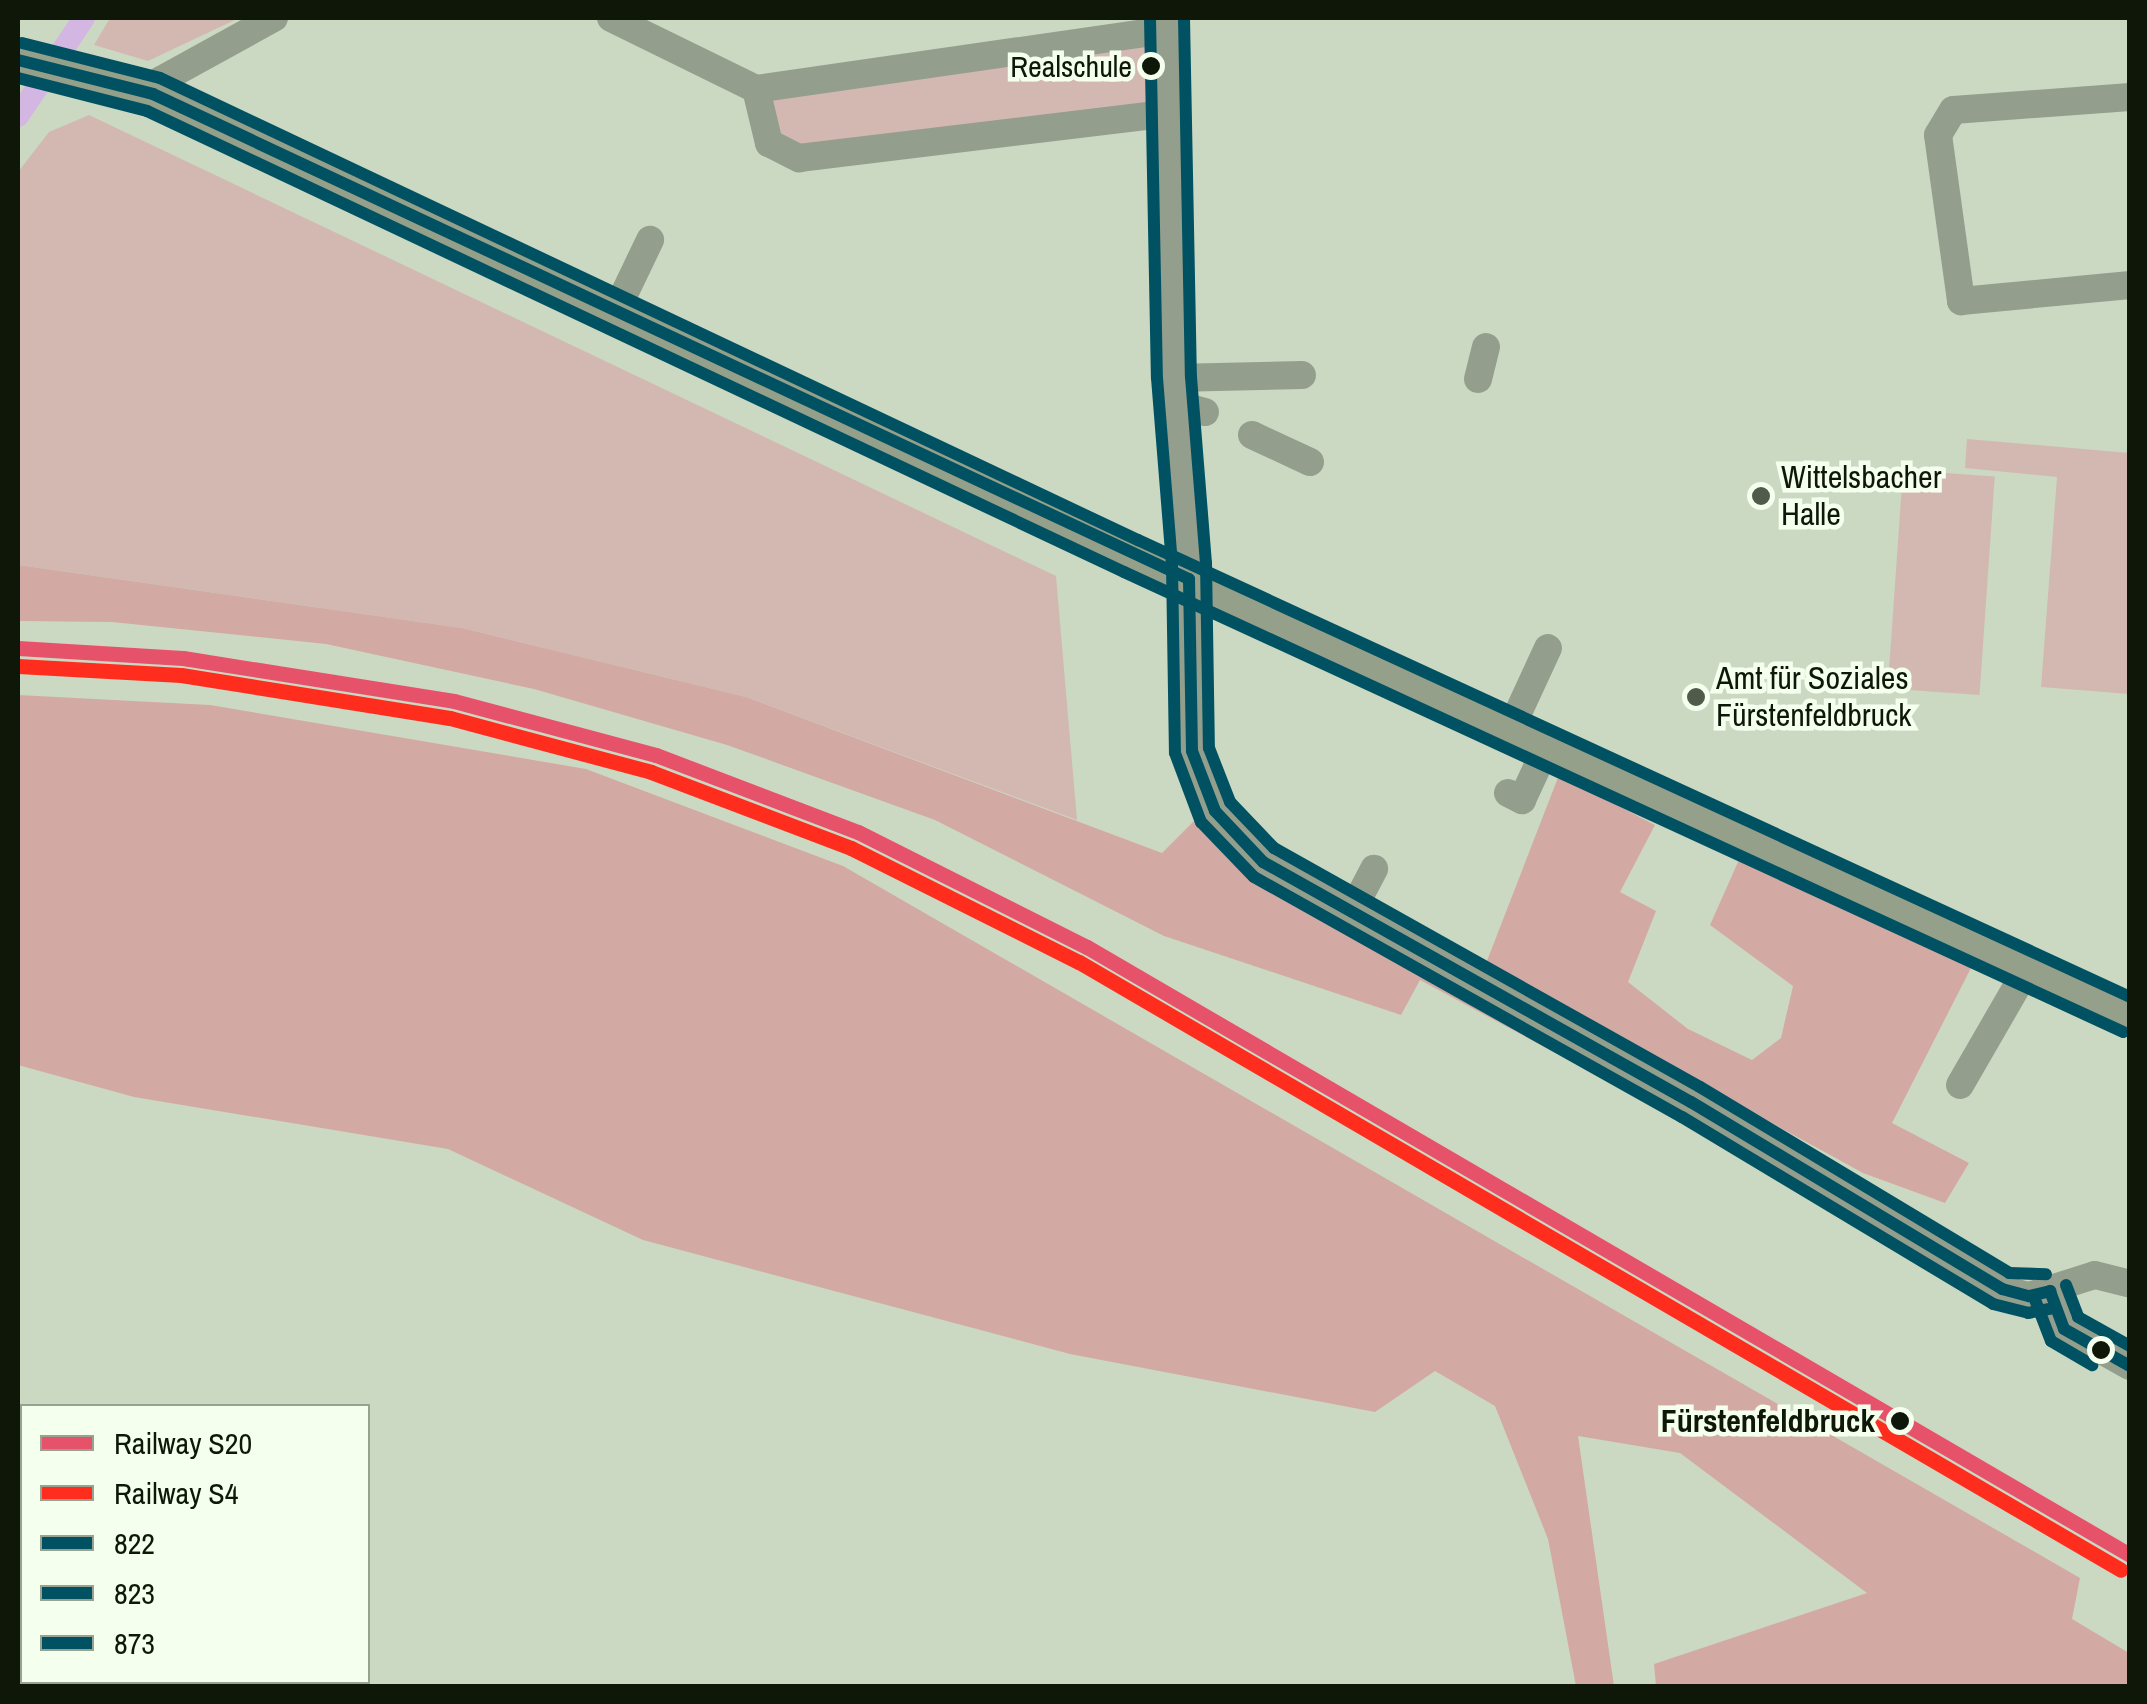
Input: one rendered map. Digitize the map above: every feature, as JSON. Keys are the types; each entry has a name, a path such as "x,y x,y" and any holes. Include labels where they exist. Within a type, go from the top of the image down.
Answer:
{"main road":[{"path":"21,61 69,69 153,94 2130,1016"}],"street":[{"path":"153,94 160,80 274,18"},
{"path":"611,18 756,89 1167,24 1174,391 1188,579 1192,751 1215,810 1263,862 1691,1102 2002,1289 2028,1296 2095,1275 2130,1284"},
{"path":"756,89 769,143 799,158 1170,113"},
{"path":"2130,98 1953,110 1938,135 1961,301 2130,285"},
{"path":"616,311 650,240"},
{"path":"1478,379 1486,347"},
{"path":"1174,391 1302,374"},
{"path":"1174,391 1205,412"},
{"path":"1252,434 1310,462"},
{"path":"1511,728 1548,648"},
{"path":"1508,793 1522,800 1548,746"},
{"path":"1351,913 1374,869"},
{"path":"1960,1085 2027,969"},
{"path":"2050,1291 2064,1330 2130,1366"}],"shaded area":[{"path":"110,18 239,18 148,61 94,45"},
{"path":"1145,46 1150,105 801,148 779,135 772,100"},
{"path":"89,115 1056,576 1077,820 746,697 462,628 18,565 18,172 49,132"},
{"path":"1967,439 2129,453 2129,694 2041,687 2057,477 1965,468"},
{"path":"1903,470 1995,476 1979,695 1888,688"},
{"path":"18,565 462,628 746,697 1162,853 1200,815 1257,872 1363,938 1669,1104 1667,1113 1420,980 1401,1015 1164,936 935,820 727,745 534,689 326,644 112,622 18,621"},
{"path":"18,695 210,705 586,769 843,866 2080,1578 2072,1619 2129,1653 2129,1686 1656,1686 1654,1664 1867,1593 1680,1453 1578,1436 1614,1686 1576,1686 1548,1539 1495,1406 1435,1371 1375,1412 1070,1354 643,1240 448,1149 134,1097 18,1065"},
{"path":"1559,775 1655,825 1620,892 1656,911 1628,982 1688,1029 1752,1060 1781,1038 1793,986 1710,925 1742,853 1973,964 1892,1123 1969,1163 1945,1203 1863,1173 1485,966"}],"waterway":[{"path":"18,116 84,18"}],"rail line":[{"name":"S20","path":"18,648 183,658 454,701 656,755 858,832 1087,947 2130,1555"},
{"name":"S4","path":"18,666 181,675 450,718 651,772 851,848 1079,962 2121,1570"}],"transit line":[{"name":"823","path":"1150,18 1157,378 1172,565 1175,753 1201,822 1254,877 1682,1117 1993,1304 2028,1313 2054,1308"},
{"name":"873","path":"1184,18 1191,377 1206,563 1209,748 1230,802 1274,848 1700,1087 2009,1273 2046,1274"},
{"name":"873","path":"22,43 160,78 1138,540 2130,997"},
{"name":"822","path":"18,60 153,94 1189,579"},
{"name":"823","path":"18,78 147,111 1124,572 2123,1032"},
{"name":"822","path":"1189,579 1192,751 1215,811 1263,862 1691,1102 2002,1289 2029,1296 2050,1291"},
{"name":"873","path":"2066,1285 2078,1317 2130,1346"},
{"name":"822","path":"2050,1291 2064,1329 2130,1366"},
{"name":"823","path":"2034,1297 2051,1341 2092,1365"}],"place":[{"name":"Realschule","path":"1151,66"},
{"name":"Wittelsbacher Halle","path":"1761,496"},
{"name":"Amt für Soziales Fürstenfeldbruck","path":"1696,697"},
{"name":"Fürstenfeldbruck","path":"1900,1421"}]}
